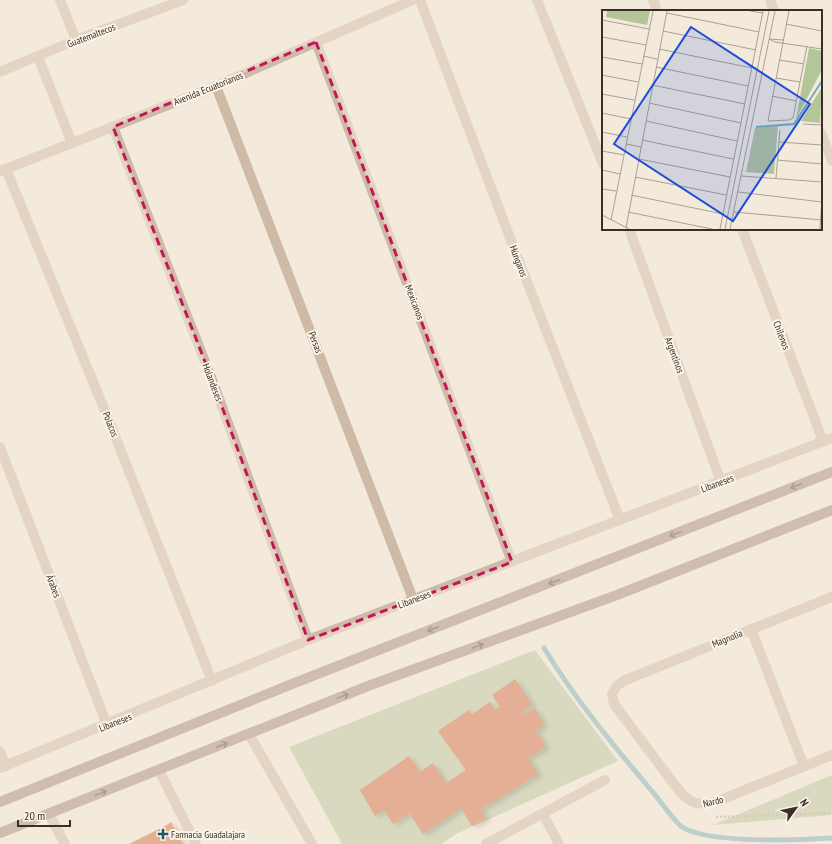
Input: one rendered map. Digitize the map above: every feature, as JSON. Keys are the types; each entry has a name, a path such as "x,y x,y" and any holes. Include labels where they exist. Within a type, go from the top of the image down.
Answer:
{"main road":[{"path":"0,802 292,684 832,472"},
{"path":"0,833 368,686 617,596 832,510"}],"street":[{"path":"60,0 76,40"},
{"name":"Guatemaltecos","path":"0,72 76,40 181,0"},
{"name":"Avenida Ecuatorianos","path":"3,170 216,86 413,0"},
{"name":"Húngaros","path":"420,0 515,251 620,520"},
{"path":"536,0 602,162"},
{"path":"653,0 657,10"},
{"path":"770,0 774,10"},
{"name":"Mexicanos","path":"316,42 512,562"},
{"path":"38,57 72,143"},
{"name":"Persas","path":"216,86 413,599"},
{"name":"Holandeses","path":"113,126 211,377 308,640"},
{"path":"822,136 832,161"},
{"name":"Polacos","path":"3,170 107,416 212,681"},
{"name":"Argentinos","path":"629,230 721,482"},
{"name":"Chilenos","path":"742,230 828,439"},
{"name":"Libaneses","path":"3,767 107,725 308,640 721,482 828,439"},
{"name":"Árabes","path":"0,447 107,725"},
{"name":"Magnolia","path":"623,681 832,597"},
{"path":"751,629 804,766"},
{"name":"Nardo","path":"623,681 616,687 612,694 614,704 684,797 698,804 707,804 832,755"},
{"path":"249,734 312,844"},
{"path":"0,752 3,767"},
{"path":"159,770 196,844"},
{"path":"486,844 605,780"},
{"path":"49,814 65,844"},
{"path":"543,814 559,844"}],"path":[{"path":"707,804 716,817 832,813"}],"highlighted area":[{"path":"316,42 512,562 308,640 211,377 113,127"}],"green space":[{"path":"535,650 618,761 456,834 441,844 342,844 289,747"},
{"path":"832,775 832,815 713,825"}],"building":[{"path":"515,679 532,704 523,710 525,714 535,708 544,724 536,730 546,747 528,758 538,774 481,809 486,818 472,826 461,808 423,834 409,813 393,824 384,810 375,816 360,790 409,756 420,772 433,763 446,783 466,770 438,731 469,710 472,714 490,702 495,710 500,707 492,695"},
{"name":"Farmacia Guadalajara","path":"171,822 183,844 129,844 167,825"}],"waterway":[{"path":"544,648 568,685 595,721 682,827 712,836 755,840 832,838"}],"place":[{"name":"Farmacia Guadalajara","path":"163,834"}]}
